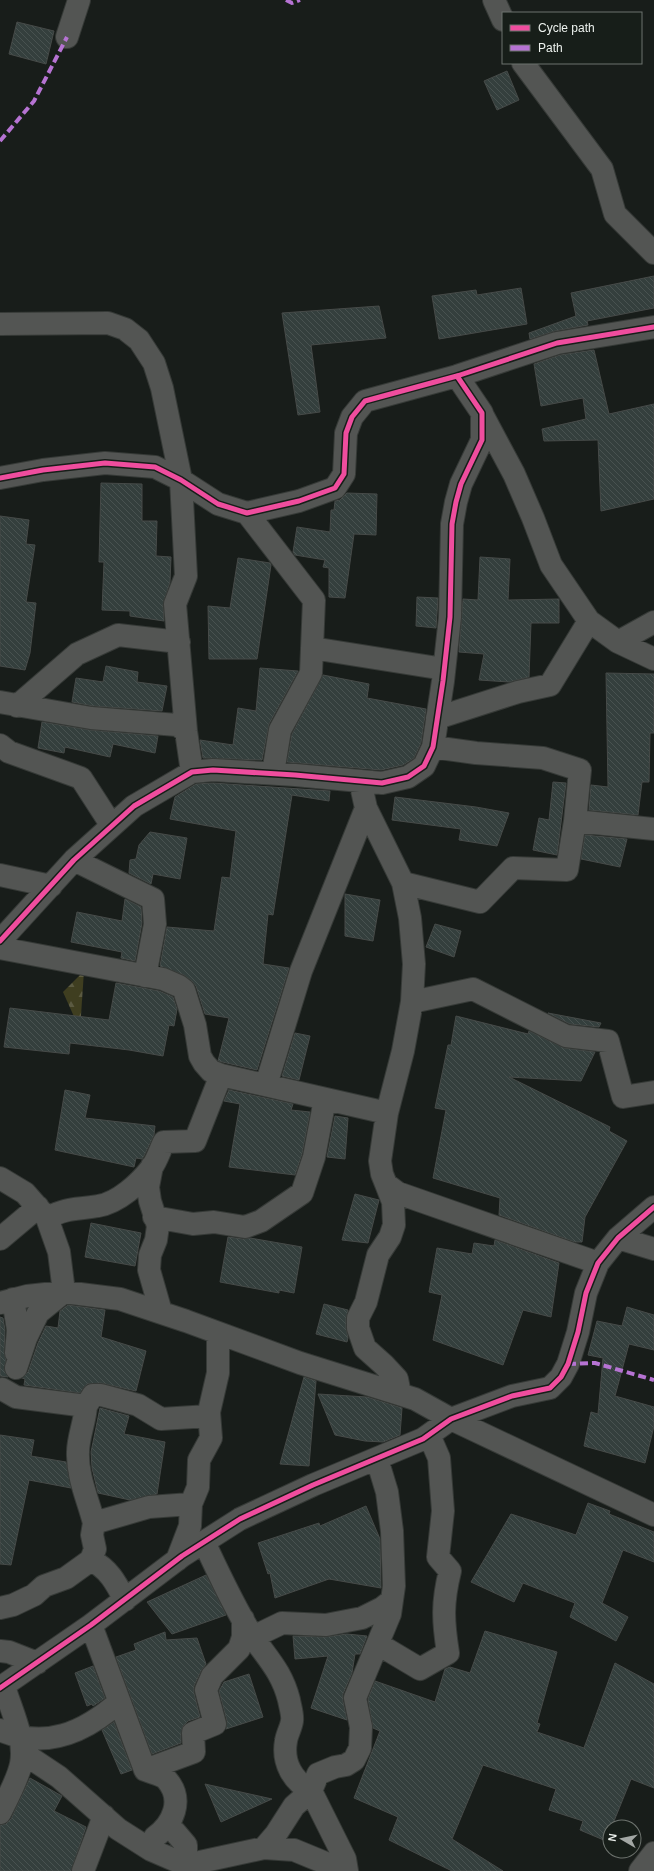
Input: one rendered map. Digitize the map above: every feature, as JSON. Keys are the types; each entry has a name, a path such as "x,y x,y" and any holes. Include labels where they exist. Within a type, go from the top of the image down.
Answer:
{"street":[{"path":"67,36 79,0"},
{"path":"494,0 502,18"},
{"path":"524,64 602,169 615,214 654,253"},
{"path":"0,324 108,323 125,329 139,340 154,363 162,388 181,480 186,576 176,604 186,731 192,772"},
{"path":"0,478 43,470 105,463 155,467 181,480 218,504 247,513 299,501 335,488 344,474 346,433 352,416 365,401 457,376 557,343 654,327"},
{"path":"457,376 482,413 514,474 551,565 589,621 618,642 654,659"},
{"path":"0,941 74,860 134,806 192,772 213,770 273,773 382,783 408,777 424,766 433,747 444,669 450,617 452,524 461,484 482,440 482,413"},
{"path":"247,513 314,600 311,673 280,730 273,773"},
{"path":"437,718 518,692 550,685 589,621"},
{"path":"618,642 654,622"},
{"path":"9,704 77,654 118,635 179,642"},
{"path":"312,648 444,669"},
{"path":"9,704 91,718 177,725 186,731"},
{"path":"0,745 9,752 80,778 112,826"},
{"path":"403,883 480,902 513,868 567,870 575,821 580,770 544,758 476,753 433,747"},
{"path":"360,781 366,808 403,883 410,918 414,964 412,1002 403,1051 387,1113 380,1161 382,1174 393,1202 394,1225 388,1241 378,1254 366,1302 358,1318 358,1328 365,1348 397,1379 400,1394"},
{"path":"266,1085 302,971 366,808"},
{"path":"575,821 654,829"},
{"path":"74,860 153,899 155,924 145,976"},
{"path":"0,875 51,886"},
{"path":"0,948 168,981 184,990 195,1025 200,1056 211,1071 221,1075 387,1113"},
{"path":"412,1002 473,989 566,1036 608,1041 623,1096 654,1092"},
{"path":"161,1312 149,1270 150,1255 156,1240 158,1226 154,1217 148,1186 152,1166 164,1142 195,1141 221,1075"},
{"path":"154,1217 193,1224 214,1222 245,1227 261,1221 302,1193 314,1157 325,1099"},
{"path":"0,1239 43,1213 98,1206 114,1200 132,1188 152,1166"},
{"path":"0,1178 25,1193 43,1213 59,1252 64,1292"},
{"path":"386,1184 398,1193 598,1263"},
{"path":"0,1813 21,1766 2,1687 91,1625 177,1560 240,1519 423,1439 451,1419 512,1396 550,1388 560,1377 568,1364 578,1332 586,1293 598,1263 618,1238 654,1207"},
{"path":"618,1238 654,1249"},
{"path":"64,1292 38,1313 26,1338 10,1382 1,1390 16,1397 86,1406"},
{"path":"16,1368 18,1330 6,1301 27,1296 64,1292 120,1299 161,1312 300,1363 415,1399 451,1419 654,1515"},
{"path":"177,1560 190,1526 191,1504 198,1487 199,1460 211,1438 209,1416 218,1373 218,1333"},
{"path":"0,1608 13,1605 34,1594 44,1586 66,1578 91,1560 95,1549 92,1535 94,1523 78,1467 78,1451 85,1422 86,1406 93,1395 101,1395 138,1405 161,1419 209,1416"},
{"path":"378,1644 420,1669 448,1654 443,1614 445,1591 450,1571 438,1557 443,1511 439,1458 429,1435"},
{"path":"264,1848 276,1834 294,1806 311,1791 318,1774 335,1767 346,1765 354,1760 360,1748 361,1727 355,1698 390,1614 394,1586 392,1531 387,1492 377,1459"},
{"path":"94,1523 149,1507 191,1504"},
{"path":"14,1740 118,1829 167,1858 188,1868 264,1848 294,1850 346,1871 345,1859 311,1791 296,1779 289,1768 284,1755 286,1740 292,1721 289,1700 273,1662 248,1628 219,1576 204,1542"},
{"path":"91,1560 102,1566 112,1576 125,1600"},
{"path":"248,1628 282,1623 326,1625 362,1618 382,1608 392,1600"},
{"path":"91,1625 145,1770 167,1780 173,1790 175,1803 174,1816 167,1828 144,1845"},
{"path":"145,1770 194,1752 193,1733 215,1724 206,1690 212,1676 239,1649 248,1628"},
{"path":"0,1651 9,1652 37,1663"},
{"path":"14,1740 53,1738 70,1733 100,1718 119,1702"},
{"path":"83,1871 104,1816"},
{"path":"167,1828 176,1832 186,1844 188,1868"},
{"path":"640,1871 654,1853"}],"green space":[{"path":"84,971 80,1030 63,992"}],"building":[{"path":"17,22 54,31 46,64 9,54"},
{"path":"507,71 519,100 497,110 484,81"},
{"path":"654,276 654,308 587,321 588,325 555,331 530,339 529,333 576,316 571,293"},
{"path":"521,288 527,324 439,339 432,296 476,290 477,295"},
{"path":"379,306 386,338 311,345 320,412 298,415 282,313"},
{"path":"594,350 609,414 654,404 654,499 601,511 598,440 544,441 542,429 586,419 583,398 541,406 534,364 560,355"},
{"path":"101,483 142,484 142,521 157,521 156,556 171,557 170,582 163,605 164,621 130,616 130,611 102,610 104,562 99,562"},
{"path":"347,493 377,494 376,535 354,534 345,598 329,597 329,568 323,567 325,560 295,555 293,552 297,527 330,532 331,510 334,510 335,501 340,500"},
{"path":"0,516 29,520 26,544 35,545 26,602 36,603 30,653 25,670 0,666"},
{"path":"480,557 510,559 508,600 559,599 559,623 531,623 529,677 509,682 479,680 484,654 459,652 463,599 478,600"},
{"path":"238,558 270,563 271,565 257,659 209,659 208,606 230,608"},
{"path":"417,597 438,598 436,628 416,626"},
{"path":"106,666 138,672 137,682 167,686 162,711 93,706 72,702 76,678 103,682"},
{"path":"260,668 298,671 269,724 262,760 203,758 200,740 233,745 238,708 256,711"},
{"path":"606,673 654,674 654,733 650,733 649,782 642,782 638,815 589,810 591,785 608,787"},
{"path":"323,675 369,684 367,698 426,709 421,743 414,758 403,765 381,770 287,762 292,734"},
{"path":"42,722 90,730 158,736 155,753 113,744 110,757 65,747 64,753 38,748"},
{"path":"553,782 566,783 557,855 533,850 539,818 549,820"},
{"path":"213,783 330,791 329,801 292,795 273,915 268,914 263,964 289,968 257,1070 218,1061 229,1018 205,1014 196,986 192,981 184,975 160,966 167,927 214,931 222,877 230,878 236,831 170,819 175,797 196,784"},
{"path":"395,797 476,807 509,813 497,846 459,840 461,829 392,820"},
{"path":"150,832 187,838 180,879 153,874 151,884 129,873 130,860 136,859 139,845"},
{"path":"585,835 627,839 620,867 581,859"},
{"path":"345,894 380,900 373,941 345,936"},
{"path":"125,899 141,907 142,923 135,961 121,958 122,952 71,942 77,912 122,921"},
{"path":"435,924 461,931 454,957 426,947"},
{"path":"116,983 159,991 173,997 177,1009 174,1026 169,1025 163,1056 129,1050 70,1043 69,1054 4,1047 10,1008 109,1020"},
{"path":"548,1013 601,1023 599,1027 570,1024"},
{"path":"456,1016 528,1034 529,1031 564,1048 595,1052 581,1081 509,1077 610,1127 609,1131 627,1141 585,1217 582,1242 575,1242 499,1215 500,1198 433,1178 446,1110 435,1108 448,1045 451,1045"},
{"path":"295,1033 310,1036 299,1080 282,1076"},
{"path":"65,1090 90,1095 85,1118 155,1126 154,1135 144,1156 142,1159 136,1158 134,1167 55,1150"},
{"path":"229,1090 293,1104 291,1110 310,1112 302,1154 295,1175 229,1167 240,1104 224,1101"},
{"path":"335,1116 348,1118 345,1159 327,1157"},
{"path":"355,1194 379,1200 368,1243 342,1240"},
{"path":"91,1223 141,1233 135,1266 85,1257"},
{"path":"228,1237 243,1239 250,1238 302,1247 294,1293 279,1290 279,1293 220,1282"},
{"path":"495,1240 559,1263 551,1317 523,1310 503,1365 433,1340 442,1295 429,1292 437,1248 472,1254 474,1243 494,1246"},
{"path":"324,1304 348,1310 346,1318 347,1342 316,1334"},
{"path":"68,1305 105,1310 101,1337 146,1351 136,1391 101,1383 87,1384 80,1393 24,1385 25,1379 22,1378 28,1372 38,1343 46,1326 58,1328 60,1311"},
{"path":"627,1307 654,1315 654,1350 629,1344 615,1396 654,1407 654,1426 645,1463 584,1446 591,1412 598,1414 603,1358 588,1355 597,1321 622,1326"},
{"path":"0,1317 3,1318 5,1330 4,1352 6,1360 4,1370 8,1377 0,1376"},
{"path":"304,1377 316,1381 309,1466 280,1464"},
{"path":"318,1394 367,1397 402,1408 400,1435 383,1442 365,1441 335,1435"},
{"path":"100,1408 129,1416 124,1434 165,1442 157,1494 130,1500 98,1493 92,1468 91,1452"},
{"path":"0,1435 34,1440 31,1456 66,1462 71,1488 29,1480 11,1565 0,1564"},
{"path":"588,1503 610,1511 609,1514 654,1532 654,1562 623,1550 602,1603 628,1617 616,1641 570,1617 575,1603 523,1583 514,1602 471,1582 511,1514 576,1535"},
{"path":"366,1506 380,1539 381,1588 329,1579 275,1598 270,1573 268,1574 258,1543 319,1523 320,1526"},
{"path":"206,1575 226,1615 172,1634 147,1602"},
{"path":"485,1631 557,1652 537,1723 540,1724 537,1732 584,1748 615,1663 654,1684 654,1788 631,1779 615,1819 602,1819 602,1839 580,1830 583,1821 549,1810 556,1789 483,1765 452,1839 503,1871 452,1871 389,1840 398,1817 354,1798 380,1731 373,1728 368,1699 375,1681 435,1702 445,1669 450,1667 470,1673"},
{"path":"165,1632 166,1640 197,1638 206,1664 194,1686 194,1693 200,1717 188,1721 183,1726 181,1743 152,1754 116,1657 136,1650 134,1644"},
{"path":"347,1634 367,1636 360,1654 355,1654 352,1673 343,1694 347,1720 311,1708 328,1656 295,1659 293,1636 325,1637"},
{"path":"93,1666 105,1698 93,1706 92,1704 87,1706 75,1673"},
{"path":"249,1674 263,1717 226,1729 227,1721 219,1691 224,1682"},
{"path":"114,1722 132,1770 121,1774 102,1730"},
{"path":"30,1778 62,1796 54,1811 86,1827 71,1871 0,1871 0,1825 6,1824 11,1819"},
{"path":"205,1784 272,1799 221,1822"}],"marked path":[{"path":"286,0 292,3 300,0"},
{"path":"0,141 34,101 67,37"},
{"path":"568,1364 595,1363 654,1380"}],"cycle path":[{"path":"0,478 43,470 105,463 155,467 181,480 218,504 247,513 299,501 335,488 344,474 346,433 352,417 365,401 457,376 557,343 654,327"},
{"path":"0,941 74,860 134,806 192,772 213,770 295,775 382,783 408,777 424,766 433,747 443,681 450,617 452,524 461,484 482,440 482,413 457,376"},
{"path":"0,1688 91,1625 182,1556 240,1519 313,1485 423,1439 451,1419 512,1396 550,1388 561,1377 568,1364 578,1332 586,1293 598,1263 618,1238 654,1207"}]}
